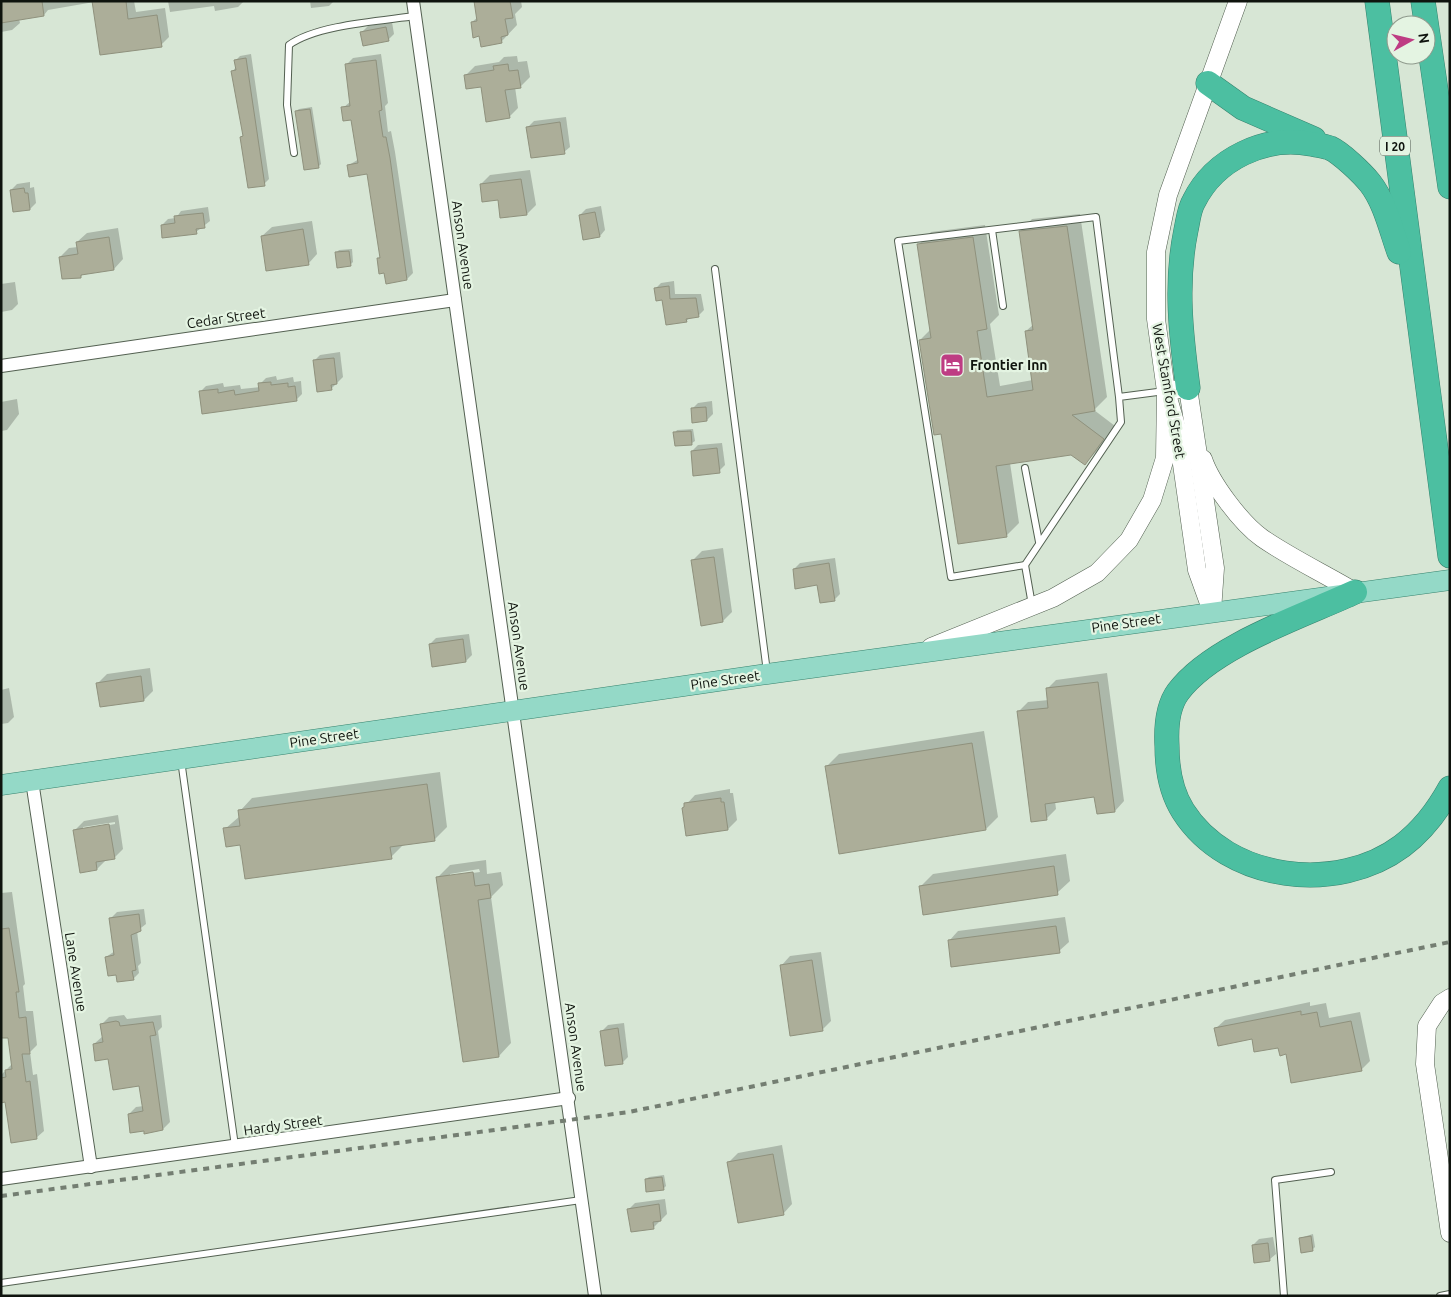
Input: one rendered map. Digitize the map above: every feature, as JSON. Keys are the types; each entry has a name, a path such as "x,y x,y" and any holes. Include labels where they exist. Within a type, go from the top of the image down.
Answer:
{"highway":[{"name":"I 20","path":"1377,1 1450,556"},
{"path":"1423,1 1450,187"},
{"path":"1208,83 1243,108 1299,131 1330,148 1370,183 1377,195 1414,290"},
{"path":"1177,390 1181,336 1179,270 1193,202 1208,177 1234,156 1268,144 1298,142 1330,148"},
{"path":"1355,592 1243,642 1208,662 1178,692 1166,723 1168,772 1183,811 1210,842 1242,862 1273,872 1302,876 1332,874 1362,866 1385,857 1402,846 1422,828 1440,805 1450,788"}],"main road":[{"name":"West Stamford Street","path":"1212,611 1197,570 1177,429 1177,390 1156,319 1156,252 1168,194 1238,1"},
{"path":"1177,390 1207,470 1227,501 1261,537 1355,592"},
{"path":"914,653 1053,598 1097,573 1129,540 1152,500 1165,458 1177,390"},
{"path":"1192,428 1216,568 1212,611"},
{"name":"Pine Street","path":"1,785 914,653 1450,580"},
{"path":"1450,998 1442,1003 1427,1026 1426,1064 1450,1232"}],"street":[{"name":"Anson Avenue","path":"412,1 595,1296"},
{"name":"Cedar Street","path":"1,366 455,300"},
{"name":"Lane Avenue","path":"32,781 91,1167"},
{"name":"Hardy Street","path":"1,1179 568,1098"}],"lane":[{"path":"294,153 287,105 289,45 300,37 317,33 415,16"},
{"path":"1025,565 951,577 898,241 1096,217 1121,422 1025,565 1032,607"},
{"path":"992,230 1003,306"},
{"path":"715,269 768,674"},
{"path":"1119,397 1177,390"},
{"path":"1025,468 1039,542"},
{"path":"181,759 235,1147"},
{"path":"1284,1296 1275,1180 1331,1172"},
{"path":"1,1283 581,1200"},
{"path":"1440,1296 1450,1294"}],"building":[{"path":"1,1 42,1 44,16 1,23"},
{"path":"92,1 126,1 128,19 157,15 162,47 100,55"},
{"path":"474,1 510,1 513,18 505,19 508,35 501,37 502,43 481,47 479,36 473,38 471,22 477,21"},
{"path":"386,27 389,41 363,46 360,32"},
{"path":"246,58 265,186 248,188 240,137 243,136 231,71 236,70 234,60"},
{"path":"376,60 382,110 379,111 383,137 386,137 390,158 407,280 386,284 384,273 379,274 377,258 380,258 367,174 349,177 347,165 358,163 351,120 343,121 341,107 350,106 345,64"},
{"path":"508,64 509,71 518,70 521,88 505,90 510,118 486,122 481,87 466,89 464,75 494,70 493,66"},
{"path":"310,109 319,168 304,170 295,111"},
{"path":"560,122 565,154 531,158 526,127"},
{"path":"521,179 527,215 500,218 498,200 482,202 480,184"},
{"path":"24,188 25,193 28,193 30,210 13,212 10,190"},
{"path":"595,212 600,237 583,240 579,215"},
{"path":"203,213 205,228 196,229 197,234 162,238 161,225 175,223 174,216"},
{"name":"Frontier Inn","path":"1067,226 1095,411 1072,415 1104,439 1085,465 1071,455 996,466 1007,537 958,544 941,434 934,435 919,340 931,338 917,244 973,237 987,329 977,331 987,397 1033,390 1025,331 1033,330 1019,231"},
{"path":"303,229 309,265 266,271 261,236"},
{"path":"109,237 114,270 81,275 81,278 62,279 59,257 78,254 76,242"},
{"path":"349,251 351,266 337,268 335,252"},
{"path":"669,286 670,299 696,298 699,317 686,319 687,322 666,325 662,300 656,301 654,288"},
{"path":"334,358 337,384 331,385 332,390 317,392 313,360"},
{"path":"271,382 271,385 288,383 288,387 295,386 297,401 202,414 199,391 218,389 218,393 234,390 235,395 259,391 258,383"},
{"path":"706,407 707,421 692,423 691,408"},
{"path":"691,431 692,445 675,446 673,432"},
{"path":"717,448 720,473 693,476 691,451"},
{"path":"714,557 723,622 701,626 691,560"},
{"path":"829,563 835,601 820,603 817,585 795,589 793,569"},
{"path":"463,639 466,662 432,667 429,644"},
{"path":"141,676 144,701 100,707 96,683"},
{"path":"1098,682 1115,812 1097,814 1094,797 1045,804 1047,820 1031,822 1017,711 1048,708 1046,688"},
{"path":"972,743 986,830 839,854 825,766"},
{"path":"427,784 435,841 390,847 392,859 245,879 240,845 226,847 223,828 240,826 238,810"},
{"path":"721,798 721,802 724,802 728,830 686,836 682,808 684,803"},
{"path":"109,824 115,859 96,862 97,870 80,873 73,830"},
{"path":"1054,866 1058,895 923,915 919,886"},
{"path":"473,872 475,886 489,884 491,898 478,900 499,1057 463,1062 436,877"},
{"path":"139,914 141,931 131,935 136,970 132,971 134,980 117,982 116,975 108,976 105,957 114,955 109,918"},
{"path":"1056,926 1060,953 951,967 948,940"},
{"path":"9,928 19,992 16,992 19,1018 26,1017 30,1054 22,1054 26,1082 30,1081 37,1139 11,1143 5,1102 1,1103 1,1078 6,1077 5,1070 12,1069 8,1038 1,1038 1,929"},
{"path":"812,960 823,1031 790,1036 780,965"},
{"path":"1301,1011 1301,1015 1317,1012 1320,1027 1351,1021 1362,1071 1291,1083 1286,1054 1280,1056 1278,1048 1254,1052 1252,1039 1218,1046 1214,1028"},
{"path":"119,1022 120,1026 153,1022 156,1035 150,1036 163,1130 144,1134 144,1131 130,1133 128,1114 143,1111 139,1086 113,1090 108,1059 95,1061 93,1044 103,1042 100,1024"},
{"path":"618,1028 623,1064 605,1066 600,1031"},
{"path":"773,1154 784,1215 738,1223 727,1162"},
{"path":"662,1177 664,1190 646,1192 645,1179"},
{"path":"659,1204 661,1221 653,1222 654,1229 631,1232 627,1209"},
{"path":"1311,1236 1313,1251 1301,1253 1299,1238"},
{"path":"1268,1243 1270,1261 1254,1263 1252,1245"}],"railway":[{"path":"1,1196 629,1112 1450,942"}],"place":[{"name":"Frontier Inn","path":"952,365"}]}
